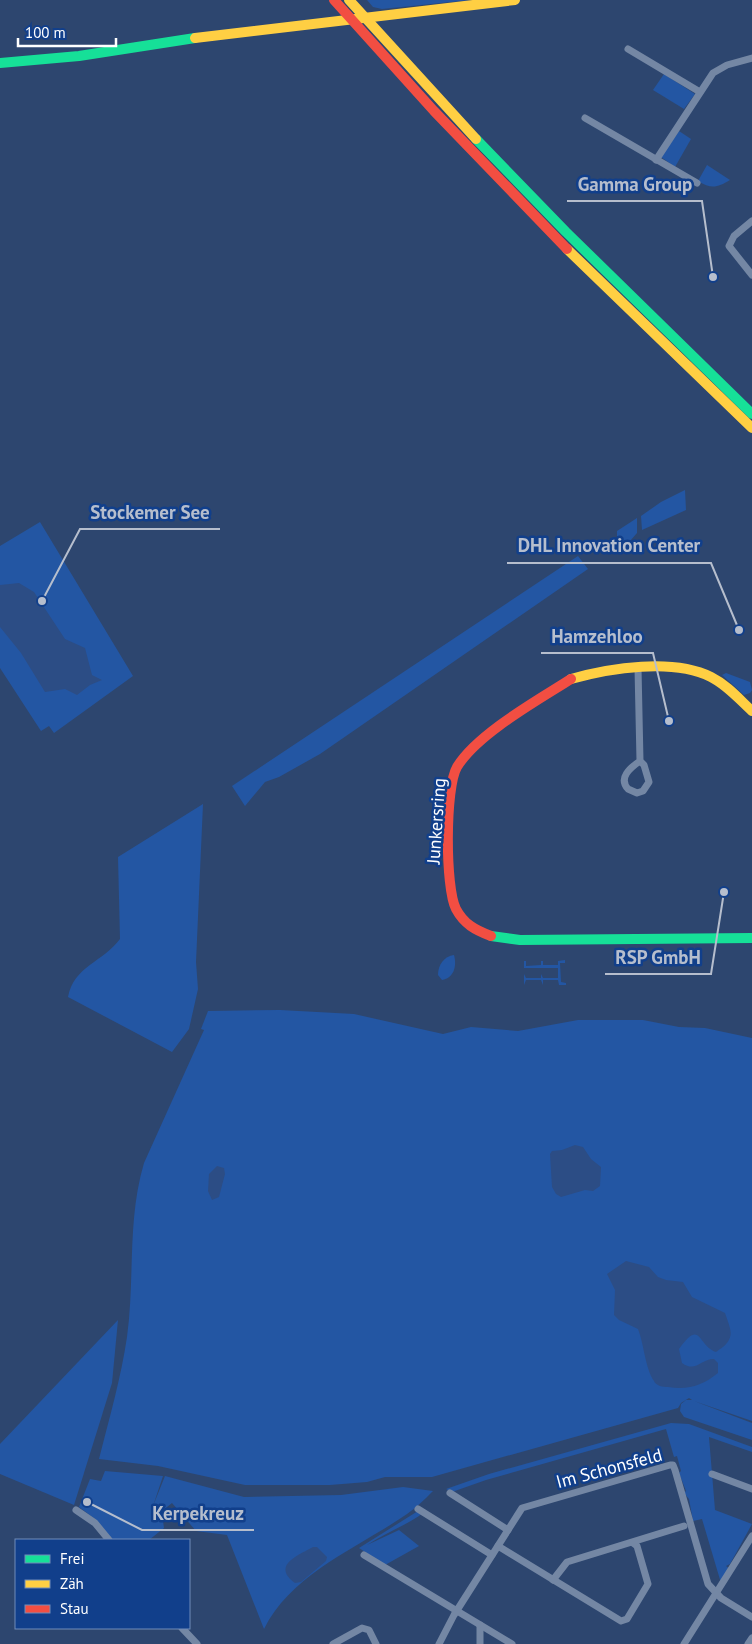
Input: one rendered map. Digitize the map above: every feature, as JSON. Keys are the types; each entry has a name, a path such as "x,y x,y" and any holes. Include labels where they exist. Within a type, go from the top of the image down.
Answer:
{"main road":[{"path":"334,0 414,90 560,242 752,428"},
{"path":"350,0 488,152 566,232 752,414"},
{"path":"0,62 79,56 180,40 515,0"},
{"name":"Junkersring","path":"752,711 720,683 705,674 684,669 638,668 587,673 571,679 470,751 457,767 450,797 449,866 450,893 454,907 473,930 487,936 506,940 752,938"}],"street":[{"path":"628,49 700,92"},
{"path":"656,160 713,73 720,68 752,58"},
{"path":"585,118 697,183"},
{"path":"752,221 734,236 729,246 752,275"},
{"path":"638,668 640,761 644,765 649,782 643,791 637,793 628,789 624,780 627,771 640,761"},
{"name":"Im Schonsfeld","path":"439,1644 457,1611 519,1511 525,1506 673,1465 708,1584 715,1593"},
{"path":"712,1474 752,1489"},
{"path":"450,1494 508,1530"},
{"path":"418,1509 492,1555"},
{"path":"76,1510 95,1523 109,1539"},
{"path":"553,1580 565,1563 684,1526"},
{"path":"684,1644 752,1536"},
{"path":"498,1546 617,1621 625,1620 648,1584 637,1546 633,1543"},
{"path":"364,1555 512,1644"},
{"path":"715,1593 752,1617"},
{"path":"480,1625 480,1644"},
{"path":"333,1644 362,1628 369,1630 376,1644"},
{"path":"183,1629 197,1644"},
{"path":"748,1644 752,1638"}],"shaded area":[{"path":"367,0 471,0 382,9 373,7"},
{"path":"664,74 695,94 684,109 653,90"},
{"path":"679,131 691,139 675,167 661,157"},
{"path":"707,165 730,180 721,185 714,186 698,181"},
{"path":"685,490 686,510 642,530 641,516 661,502"},
{"path":"637,518 637,533 630,541 617,544 617,531"},
{"path":"40,522 133,676 54,733 49,726 41,731 0,668 0,546"},
{"path":"578,556 588,569 320,754 279,777 265,782 245,806 232,786"},
{"path":"19,583 34,592 65,639 85,648 92,675 102,680 90,685 77,695 65,689 45,692 21,653 0,627 0,585"},
{"path":"726,673 750,682 752,690 750,693 744,695 722,675"},
{"path":"203,804 196,962 198,989 189,1029 172,1052 68,997 76,978 120,939 118,857"},
{"path":"454,955 454,971 449,977 442,980 438,975 440,965 447,957"},
{"path":"565,960 565,963 560,963 561,982 566,983 566,985 559,985 558,980 543,980 543,985 541,980 526,980 524,985 524,974 526,978 541,978 541,974 543,978 558,978 558,968 524,968 524,961 526,961 526,966 541,965 541,961 543,961 543,965 558,965 558,961"},
{"path":"280,1010 354,1014 443,1034 471,1027 518,1031 578,1020 643,1020 679,1027 705,1028 752,1038 752,1421 694,1401 752,1423 752,1440 684,1417 680,1411 681,1404 686,1400 692,1400 689,1398 681,1403 678,1408 432,1477 385,1477 367,1482 330,1485 245,1485 158,1466 99,1459 118,1383 127,1337 135,1206 144,1163 204,1030 201,1029 208,1011"},
{"path":"575,1145 583,1147 591,1159 601,1167 600,1186 593,1191 585,1190 561,1197 556,1194 552,1187 550,1154 552,1151 562,1150"},
{"path":"217,1166 224,1168 225,1174 219,1197 212,1200 208,1191 209,1174"},
{"path":"626,1261 649,1267 658,1277 666,1280 683,1282 692,1297 725,1313 731,1334 730,1339 723,1347 716,1352 710,1349 695,1334 691,1335 679,1349 682,1363 691,1367 714,1359 718,1363 718,1373 700,1384 688,1387 664,1387 655,1383 649,1370 638,1329 619,1320 614,1315 615,1290 607,1274"},
{"path":"118,1320 112,1383 74,1505 0,1474 0,1444"},
{"path":"671,1423 689,1424 752,1447 752,1452 709,1437 715,1510 752,1524 730,1564 726,1566 730,1569 721,1583 702,1519 693,1521 689,1499 684,1493 686,1491 679,1473 681,1471 677,1456 674,1457 666,1429 486,1480 452,1492 446,1489 489,1474"},
{"path":"105,1471 163,1476 153,1506 165,1476 244,1497 341,1495 403,1487 433,1491 407,1514 328,1563 309,1577 291,1592 276,1609 264,1629 227,1535 196,1531 172,1503 157,1515 163,1521 164,1528 150,1539 112,1539 95,1519 79,1507 90,1479 101,1481"},
{"path":"418,1511 422,1513 419,1516 367,1545 399,1530 419,1546 385,1565 359,1548"},
{"path":"313,1547 317,1547 327,1557 326,1561 301,1582 295,1583 288,1577 286,1566 295,1557"}],"traffic: fast":[{"path":"0,63 79,56 195,38"},
{"path":"476,139 566,232 752,414"},
{"path":"491,936 520,940 752,938"}],"traffic: slow":[{"path":"349,0 476,139"},
{"path":"195,38 515,0"},
{"path":"567,249 752,428"},
{"path":"571,679 604,671 641,667 660,666 696,671 717,680 733,692 752,711"}],"traffic: jam":[{"path":"334,0 434,111 567,249"},
{"path":"491,936 466,923 456,909 452,898 448,838 450,795 453,778 457,767 466,755 493,730 571,679"}],"place":[{"name":"Gamma Group","path":"713,277"},
{"name":"Stockemer See","path":"42,601"},
{"name":"DHL Innovation Center","path":"739,630"},
{"name":"Hamzehloo","path":"669,721"},
{"name":"RSP GmbH","path":"724,892"},
{"name":"Kerpekreuz","path":"87,1502"}]}
